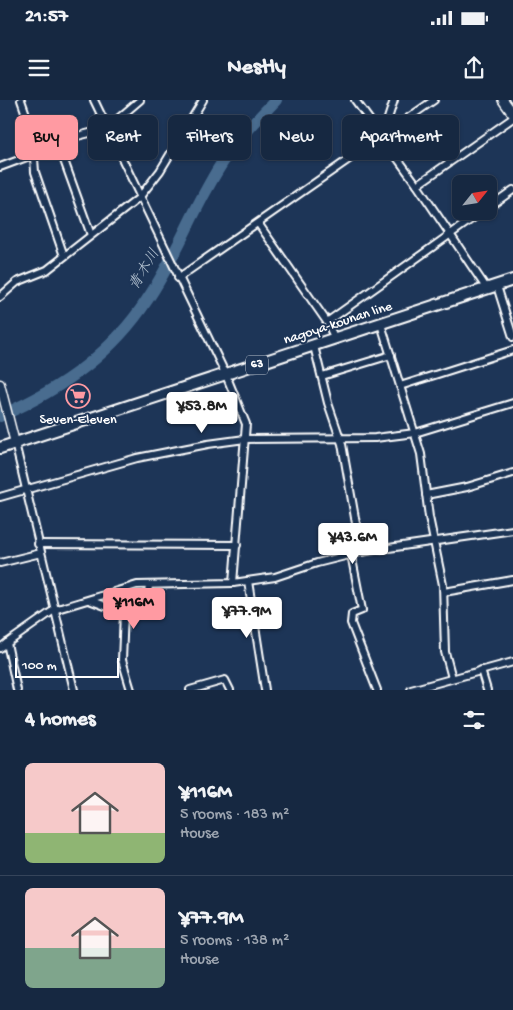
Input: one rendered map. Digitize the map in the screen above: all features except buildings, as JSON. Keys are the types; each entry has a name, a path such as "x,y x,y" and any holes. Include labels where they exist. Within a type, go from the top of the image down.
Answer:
{"main road":[{"path":"503,100 513,116"},
{"name":"nagoya-kounan line","path":"0,448 513,280"}],"street":[{"path":"21,100 26,115"},
{"path":"94,100 100,115"},
{"path":"122,115 140,100"},
{"path":"0,297 17,282 47,270 139,198 160,171 203,100"},
{"path":"355,100 366,115"},
{"path":"389,115 394,100"},
{"path":"413,115 434,100"},
{"path":"417,185 513,116"},
{"path":"0,168 20,160"},
{"path":"35,160 34,172 64,256"},
{"path":"64,160 91,235"},
{"path":"121,160 226,375 246,424 233,583"},
{"path":"178,278 349,160"},
{"path":"399,160 450,234 492,287 513,337"},
{"path":"498,201 513,190"},
{"path":"327,322 470,220"},
{"path":"258,223 327,322 335,339"},
{"path":"381,324 421,454 426,495 444,592 445,652 452,678"},
{"path":"314,346 340,438 362,552"},
{"path":"400,386 513,350"},
{"path":"322,376 391,355"},
{"path":"0,384 74,690"},
{"path":"0,497 137,458 245,439 375,438 415,433 513,403"},
{"path":"426,495 467,487 513,473"},
{"path":"0,648 54,610 137,585 248,581 275,577 351,554 513,530"},
{"path":"38,544 237,545"},
{"path":"0,562 41,553"},
{"path":"351,554 362,610 352,614 351,622 377,690"},
{"path":"444,592 513,580"},
{"path":"248,581 265,690"},
{"path":"89,600 124,613 147,602 149,585"},
{"path":"124,613 122,660 131,690"},
{"path":"7,643 17,690"},
{"path":"411,690 513,662"},
{"path":"481,670 487,690"},
{"path":"190,690 225,680 230,690"}],"waterway":[{"name":"青木川","path":"0,416 63,383 100,354 133,319 158,283 205,192 231,149 276,100"}],"place":[{"name":"Seven-Eleven","path":"78,396"}]}
